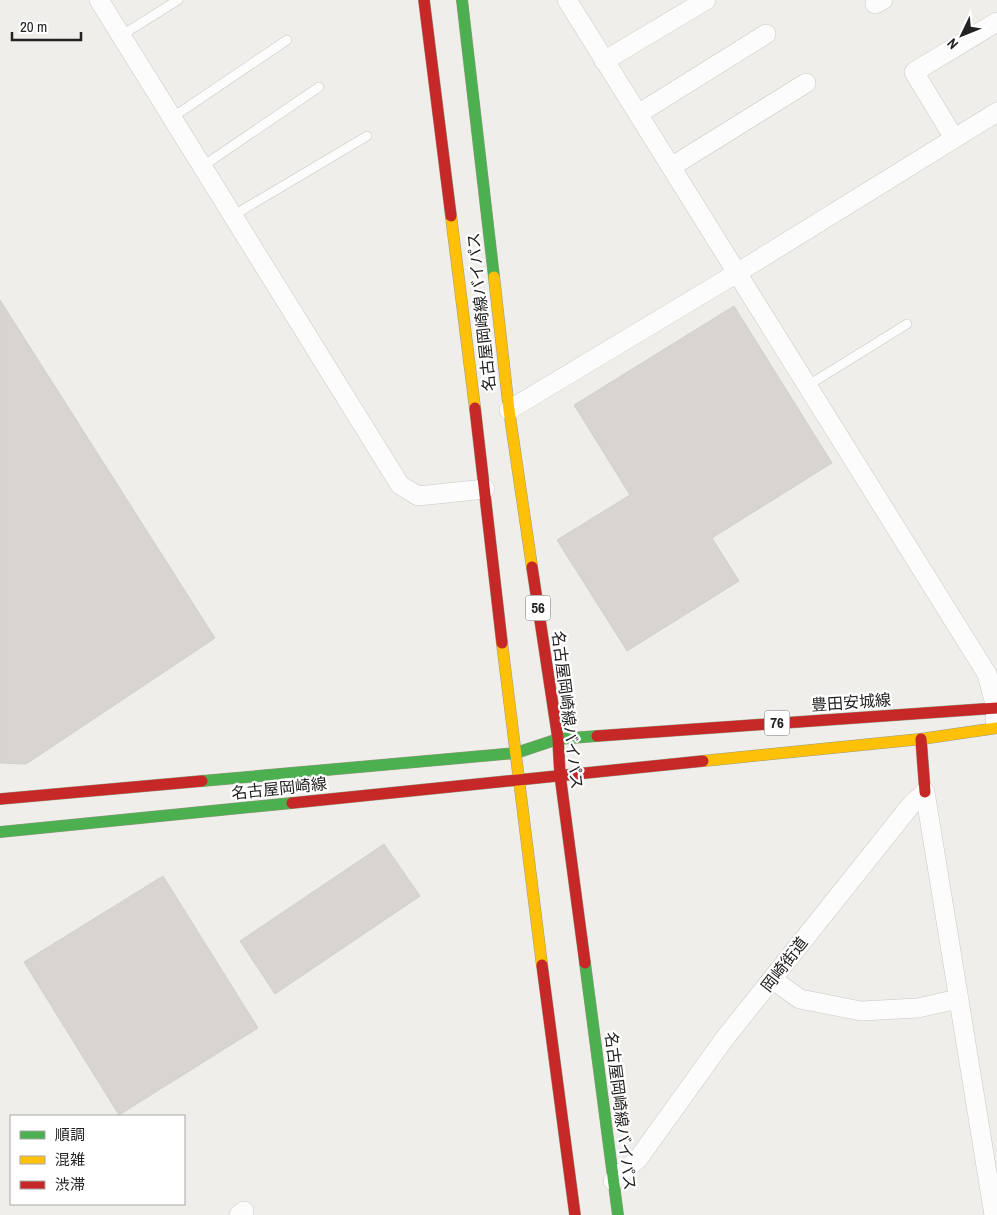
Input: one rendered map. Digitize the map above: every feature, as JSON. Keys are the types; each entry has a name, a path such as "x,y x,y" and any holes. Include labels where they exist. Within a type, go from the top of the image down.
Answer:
{"main road":[{"name":"名古屋岡崎線バイパス","path":"424,0 485,489 518,781 575,1215"},
{"name":"名古屋岡崎線バイパス","path":"462,0 509,410 558,739 560,775 618,1215"},
{"name":"豊田安城線","path":"558,739 996,708"},
{"name":"76","path":"560,775 921,739 996,728"},
{"name":"名古屋岡崎線","path":"0,799 516,753 558,739"},
{"path":"921,739 925,792"},
{"name":"名古屋岡崎線","path":"0,832 518,781 560,775"}],"street":[{"path":"100,0 400,485 418,496 485,489"},
{"path":"604,61 706,0"},
{"path":"573,2 604,61 988,674 996,708 996,728"},
{"path":"954,138 914,72 997,22"},
{"path":"638,114 766,34"},
{"path":"671,167 806,83"},
{"path":"509,410 738,273 997,112"},
{"path":"925,792 994,1215"},
{"name":"岡崎街道","path":"613,1181 638,1159 725,1038 911,804 925,792"},
{"path":"772,979 800,999 861,1011 918,1008 958,999"}],"lane":[{"path":"122,35 178,0"},
{"path":"173,117 287,40"},
{"path":"204,166 319,87"},
{"path":"234,215 367,136"},
{"path":"806,386 907,324"}],"building":[{"path":"0,300 215,638 26,764 0,763"},
{"path":"734,306 832,463 712,538 739,581 627,651 557,540 630,495 574,405"},
{"path":"384,844 420,896 275,994 240,941"},
{"path":"163,876 258,1028 119,1115 24,962"}],"traffic: fast":[{"path":"462,0 494,277"},
{"path":"202,781 516,753 558,739 597,736"},
{"path":"0,832 292,803"},
{"path":"585,963 618,1215"}],"traffic: slow":[{"path":"451,216 475,408"},
{"path":"494,277 509,410 532,567"},
{"path":"502,643 542,965"},
{"path":"703,761 921,739 997,728"}],"traffic: jam":[{"path":"424,0 451,216"},
{"path":"475,408 502,643"},
{"path":"532,567 558,739 560,775 585,963"},
{"path":"597,736 997,708"},
{"path":"921,739 925,792"},
{"path":"292,803 703,761"},
{"path":"0,799 202,781"},
{"path":"542,965 575,1215"}]}
